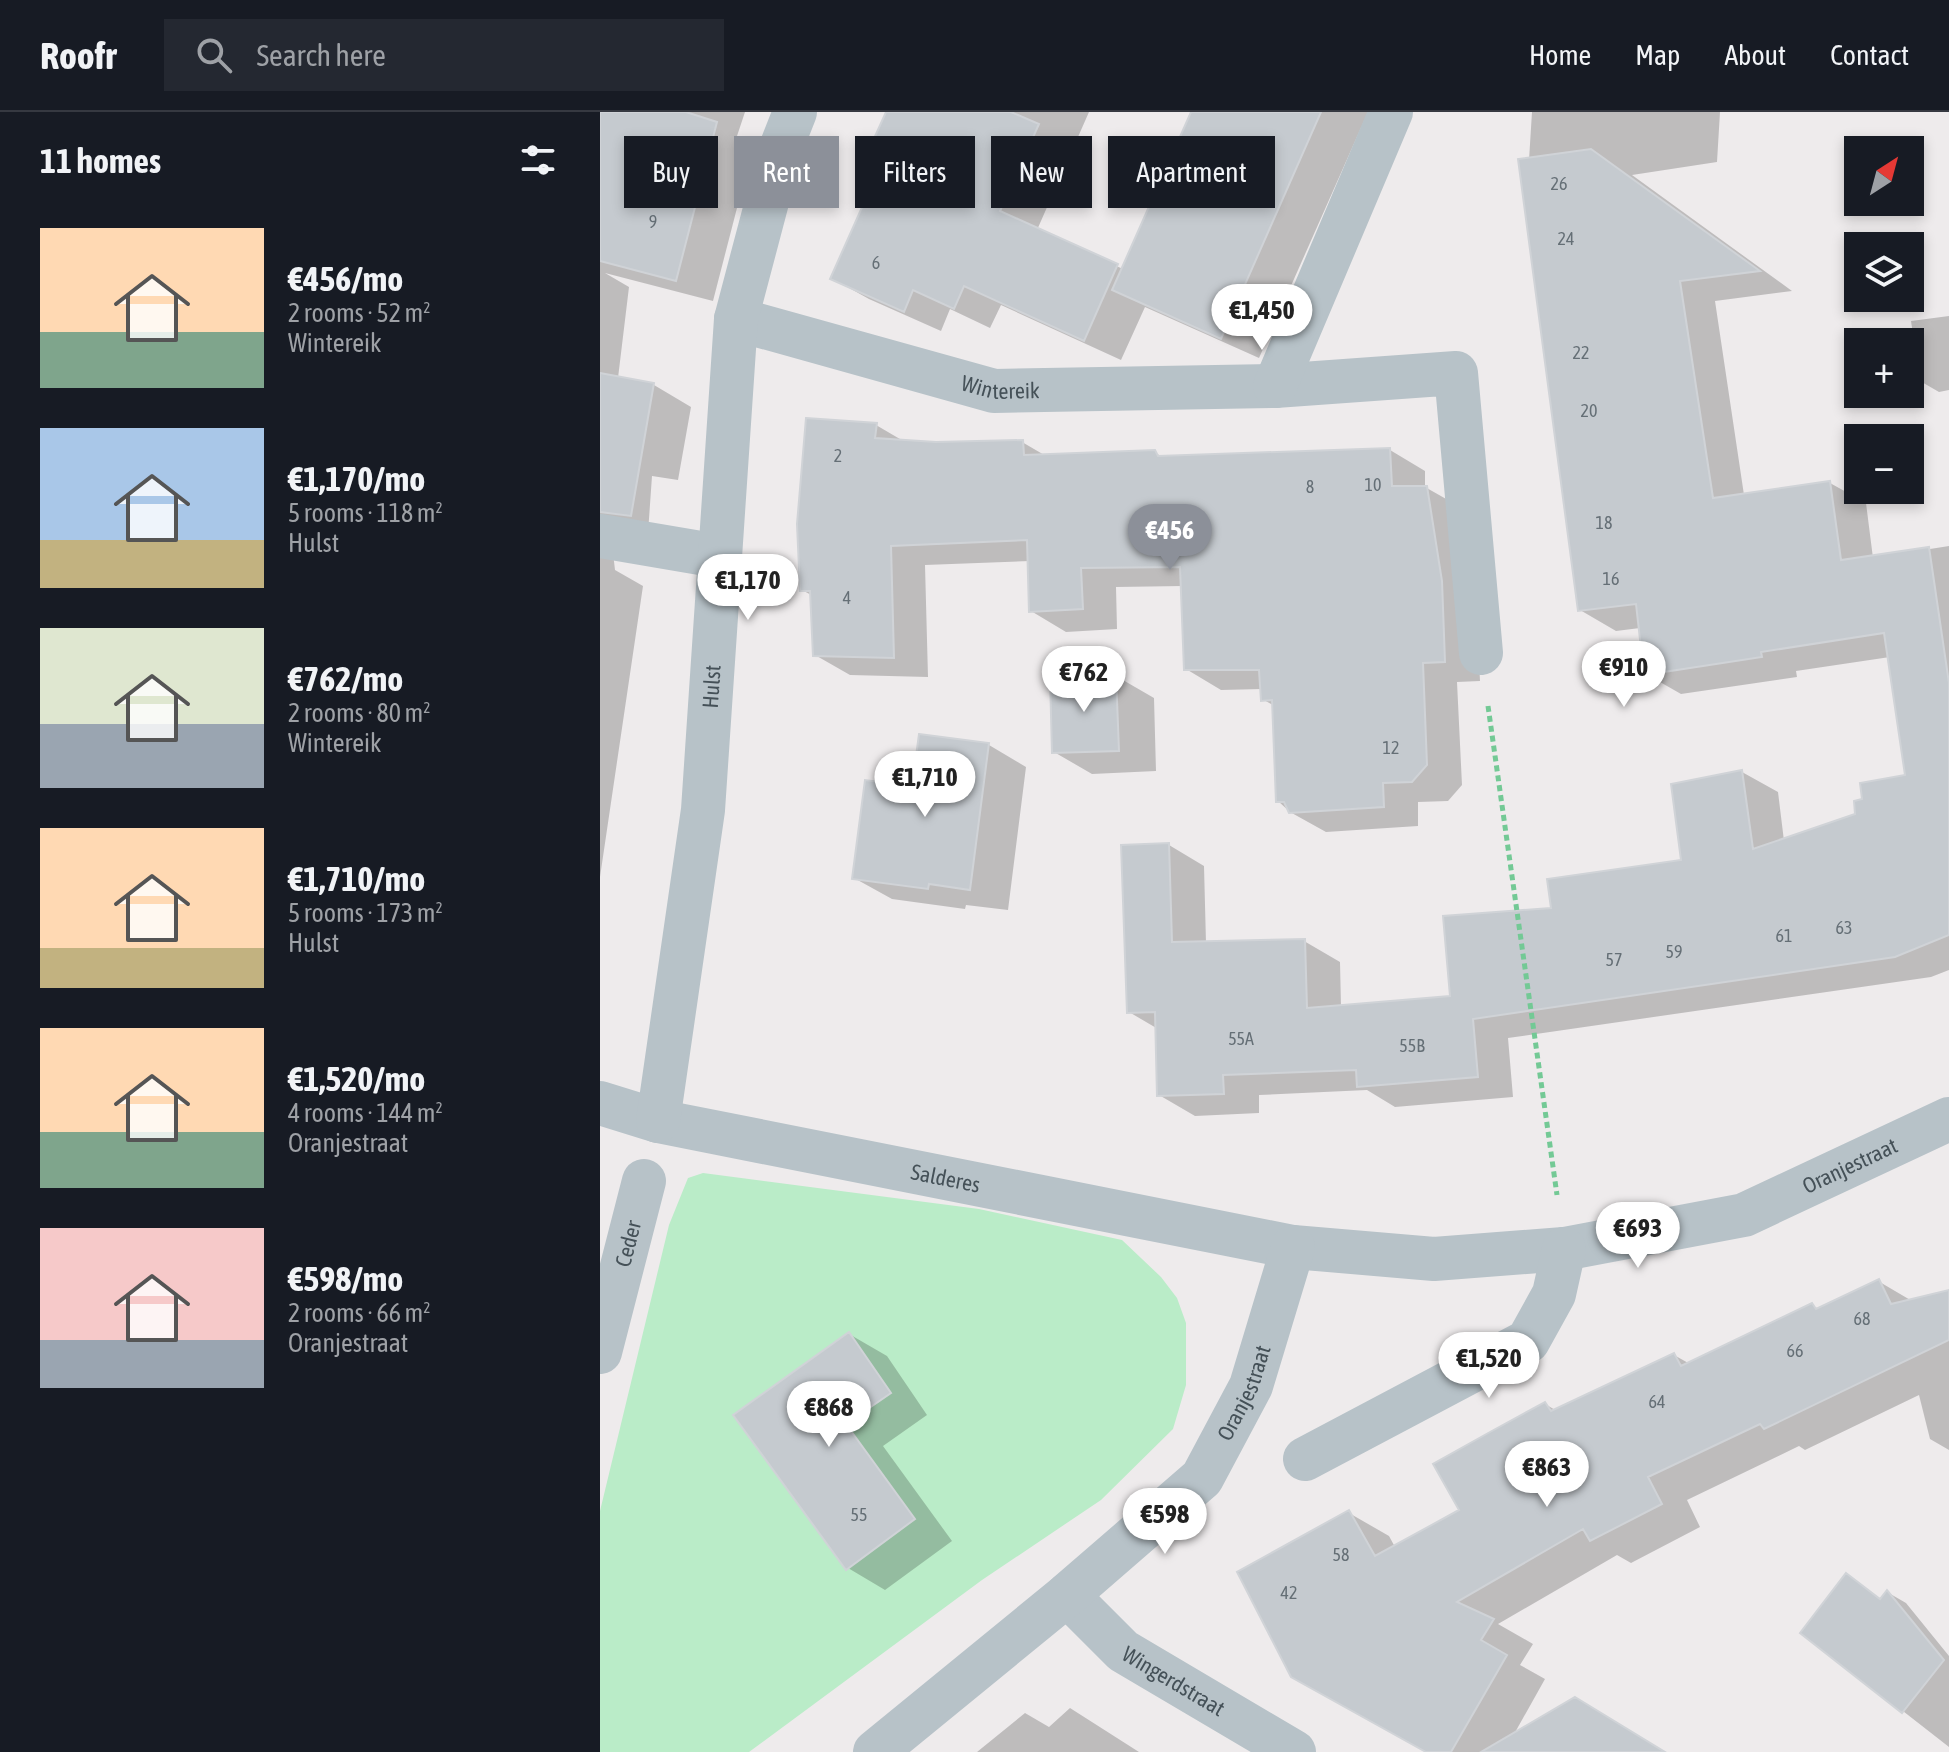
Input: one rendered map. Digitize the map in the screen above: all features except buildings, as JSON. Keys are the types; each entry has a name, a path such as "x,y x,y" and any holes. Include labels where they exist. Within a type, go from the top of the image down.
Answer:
{"street":[{"name":"Hulst","path":"658,1121 703,810 736,319 782,145 795,112"},
{"path":"1275,386 1391,112"},
{"name":"Wintereik","path":"736,319 994,391 1275,386 1456,373 1481,653"},
{"path":"600,536 718,556"},
{"name":"Salderes","path":"600,1103 658,1121 1293,1247"},
{"name":"Oranjestraat","path":"875,1752 1067,1595 1202,1478 1251,1386 1293,1247 1434,1259 1564,1249 1744,1215 1949,1119"},
{"name":"Ceder","path":"600,1352 644,1181"},
{"path":"1305,1459 1528,1341 1554,1294 1564,1249"},
{"name":"Wingerdstraat","path":"1067,1595 1123,1651 1294,1752"}],"path":[{"path":"1481,653 1564,1249"}],"green space":[{"path":"703,1173 979,1209 1122,1240 1161,1277 1177,1298 1186,1323 1186,1385 1173,1429 1101,1500 982,1580 749,1752 600,1752 600,1511 669,1225 688,1178"}]}
